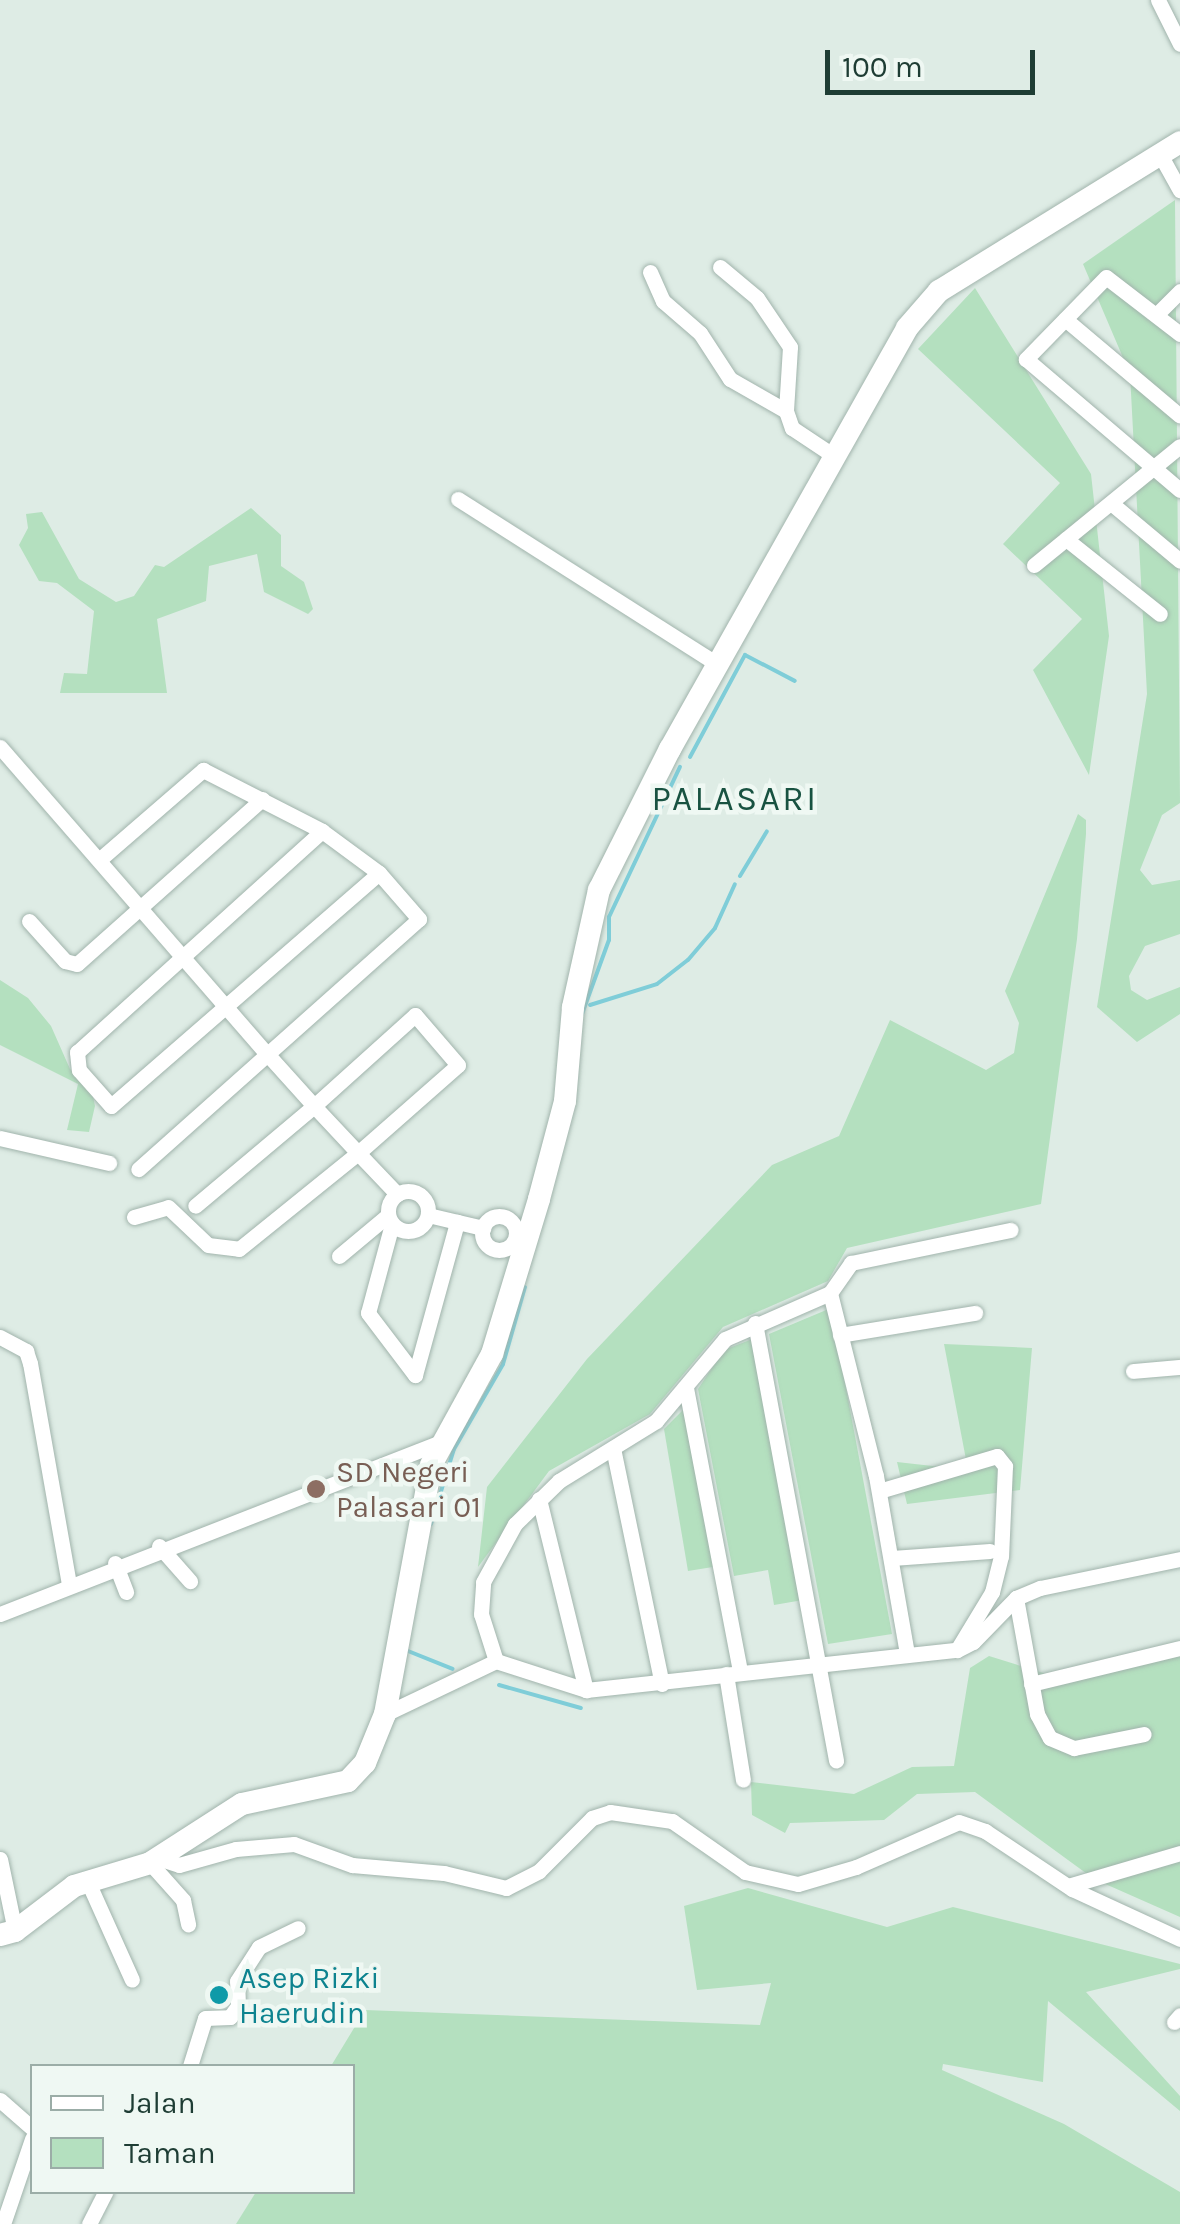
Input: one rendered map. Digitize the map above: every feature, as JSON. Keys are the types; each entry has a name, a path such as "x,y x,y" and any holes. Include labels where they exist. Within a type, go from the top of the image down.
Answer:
{"main road":[{"path":"8,1933 52,1900 88,1882 154,1860 242,1804 348,1781 366,1763 385,1714 424,1488 442,1441 492,1354 520,1240 565,1101 574,1007 599,890 715,663 831,454 907,328 939,291 1171,150"}],"street":[{"path":"1158,0 1180,44"},
{"path":"1171,150 1180,190"},
{"path":"720,267 764,306 790,348 786,410 792,428 831,454"},
{"path":"650,272 663,301 700,334 730,378 786,410"},
{"path":"1180,334 1106,277 1026,359 1180,490"},
{"path":"1156,315 1180,292"},
{"path":"1065,319 1180,416"},
{"path":"1034,565 1180,446"},
{"path":"458,500 715,663"},
{"path":"1111,503 1180,561"},
{"path":"1066,539 1160,614"},
{"path":"0,747 314,1106 397,1194 422,1196 428,1216"},
{"path":"98,860 192,774 220,776 322,832 379,873 419,923 138,1169"},
{"path":"29,921 65,960 77,964 262,799"},
{"path":"322,832 77,1052 79,1070 111,1106 379,873"},
{"path":"134,1217 168,1207 208,1244 239,1249 358,1153 458,1065 415,1015 195,1206"},
{"path":"0,1138 109,1163"},
{"path":"397,1194 368,1313 415,1375 457,1222"},
{"path":"428,1216 483,1228"},
{"path":"390,1219 411,1232 428,1216"},
{"path":"495,1216 505,1217 520,1240 503,1249 492,1248 483,1228 495,1216"},
{"path":"339,1256 390,1219"},
{"path":"496,1661 481,1614 482,1582 507,1536 539,1499 656,1422 725,1339 830,1293 852,1263 1012,1230"},
{"path":"830,1293 879,1491 907,1653"},
{"path":"840,1335 975,1313"},
{"path":"756,1323 823,1662 836,1761"},
{"path":"0,1336 26,1351 30,1363 69,1585"},
{"path":"1133,1370 1180,1367"},
{"path":"686,1388 733,1673 743,1780"},
{"path":"0,1614 160,1546 336,1488 442,1441"},
{"path":"613,1448 662,1684"},
{"path":"879,1491 997,1456 1005,1466 1002,1556 992,1592 957,1650"},
{"path":"539,1499 586,1690"},
{"path":"160,1546 190,1581"},
{"path":"892,1558 990,1551"},
{"path":"385,1714 496,1661 586,1690 957,1650 974,1642 1016,1598 1180,1559"},
{"path":"115,1564 126,1592"},
{"path":"1016,1598 1042,1726 1063,1748 1144,1734"},
{"path":"1031,1684 1180,1648"},
{"path":"154,1860 178,1864 236,1848 294,1844 352,1865 444,1873 506,1888 539,1871 592,1818 610,1812 672,1821 745,1872 788,1884 856,1867 959,1822 985,1831 1068,1886 1179,1937"},
{"path":"1068,1886 1180,1854"},
{"path":"0,1859 8,1933"},
{"path":"154,1860 184,1900 188,1924"},
{"path":"88,1882 132,1980"},
{"path":"190,2064 205,2018 230,2017 238,2006 237,1981 258,1948 298,1928"},
{"path":"0,2100 30,2126"},
{"path":"4,2224 30,2146"},
{"path":"88,2224 105,2194"}],"green space":[{"path":"1175,200 1180,803 1162,815 1140,870 1152,885 1180,880 1180,934 1145,946 1129,976 1131,990 1147,1000 1180,987 1180,1014 1137,1042 1097,1007 1147,694 1130,374 1083,264"},
{"path":"975,288 1091,474 1109,636 1089,775 1033,670 1082,619 1003,544 1060,483 918,349"},
{"path":"251,508 281,535 281,566 304,582 313,609 308,614 264,592 257,554 209,566 206,601 157,619 167,693 60,693 64,673 87,674 94,611 57,583 39,581 19,545 28,528 26,514 42,512 79,579 116,602 134,596 155,565 164,567"},
{"path":"1078,814 1086,820 1086,834 1077,939 1041,1204 847,1248 828,1281 723,1327 650,1414 549,1471 478,1567 487,1487 587,1359 772,1165 839,1136 890,1020 986,1070 1014,1053 1019,1023 1005,991"},
{"path":"0,980 28,998 51,1026 70,1069 91,1087 95,1106 89,1132 67,1130 78,1084 0,1045"},
{"path":"831,1308 892,1634 828,1644 769,1334"},
{"path":"755,1338 803,1600 774,1605 768,1570 734,1576 698,1389 724,1350"},
{"path":"944,1344 1032,1348 1020,1490 907,1504 897,1462 968,1470"},
{"path":"687,1406 719,1566 688,1571 664,1429"},
{"path":"1180,1642 1180,1917 1094,1879 975,1792 917,1794 884,1820 790,1823 785,1833 752,1815 751,1782 854,1794 912,1767 954,1766 970,1668 989,1656 1056,1677"},
{"path":"748,1888 887,1927 953,1907 1180,1964 1180,1969 1086,1992 1180,2096 1180,2111 1048,2001 1043,2082 943,2064 942,2070 1064,2124 1180,2192 1180,2224 236,2224 255,2194 355,2194 355,2064 332,2064 365,2010 760,2025 771,1983 697,1990 684,1906"}],"waterway":[{"path":"690,757 745,655 795,681"},
{"path":"582,1014 609,940 609,917 680,767"},
{"path":"740,876 767,831"},
{"path":"590,1005 657,984 688,960 715,928 735,884"},
{"path":"431,1524 454,1449 503,1364 525,1287"},
{"path":"408,1651 453,1669"},
{"path":"499,1685 581,1708"}],"place":[{"name":"SD Negeri Palasari 01","path":"316,1489"},
{"name":"Asep Rizki Haerudin","path":"219,1995"}],"district":[{"name":"PALASARI","path":"735,799"}]}
